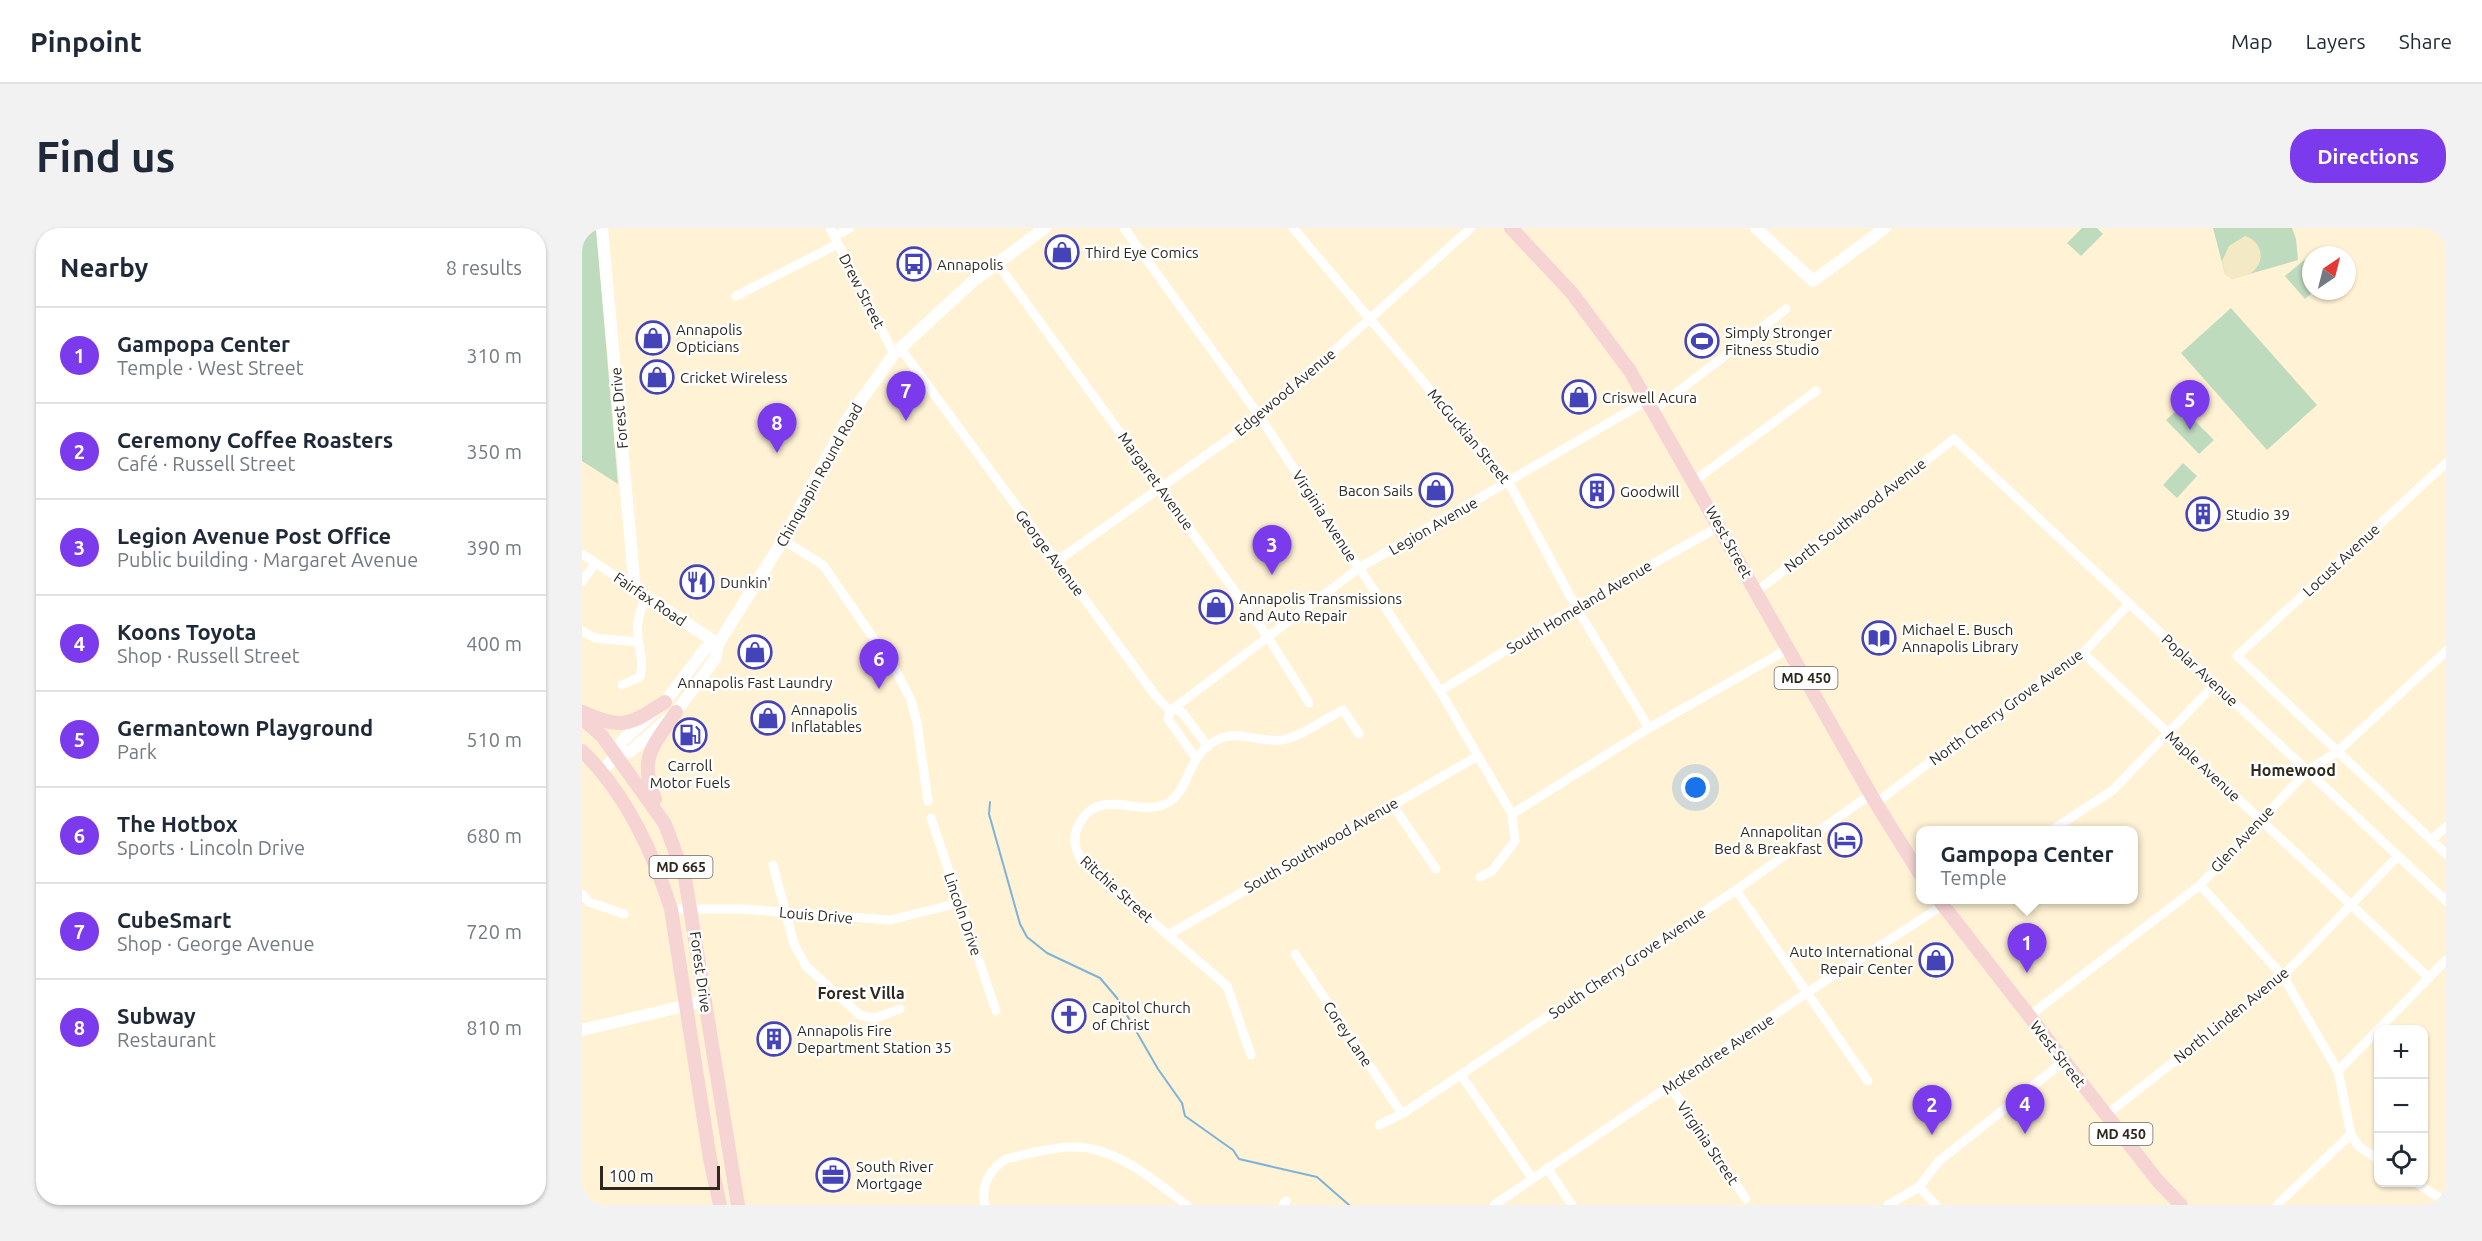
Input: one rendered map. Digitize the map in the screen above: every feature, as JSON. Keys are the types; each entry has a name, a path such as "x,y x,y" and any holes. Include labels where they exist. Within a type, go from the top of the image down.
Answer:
{"main road":[{"name":"Forest Drive","path":"602,228 635,589"},
{"name":"Chinquapin Round Road","path":"601,771 617,756 631,751 676,712 716,659 718,644 783,540 848,420 897,351 938,311 997,263 1046,228"},
{"name":"West Street","path":"1511,228 1572,293 1611,342 1651,405 1874,799 1916,867"},
{"path":"1756,228 1813,281 1885,228"},
{"name":"Fairfax Road","path":"635,589 718,644"},
{"name":"Chinquapin Round Road","path":"617,756 621,742 665,702 705,649 718,644"},
{"path":"582,712 608,723 625,724 634,722 665,702"},
{"path":"665,824 648,782 646,763 676,712"},
{"name":"MD 665","path":"582,718 602,736 617,756"},
{"name":"MD 665","path":"582,751 601,771"},
{"name":"Forest Drive","path":"617,756 665,824 686,878 693,911 715,1073 738,1205"},
{"name":"Forest Drive","path":"601,771 640,830 659,872 671,909 720,1205"},
{"name":"West Street","path":"1946,904 2063,1062 2157,1180 2181,1205"},
{"path":"582,1030 705,1001"},
{"path":"697,1075 715,1073"}],"street":[{"path":"736,296 850,228"},
{"name":"Virginia Avenue","path":"1124,228 1260,417 1440,691 1476,757 1512,814"},
{"name":"McGuckian Street","path":"1293,228 1509,483 1576,607 1649,728"},
{"name":"Edgewood Avenue","path":"1057,561 1260,417 1471,228"},
{"name":"Drew Street","path":"834,236 897,351"},
{"name":"Margaret Avenue","path":"997,263 1268,637 1309,703"},
{"name":"Legion Avenue","path":"1171,710 1359,568 1651,405 1786,309"},
{"name":"George Avenue","path":"897,351 1057,561 1155,695 1171,710 1168,719 1195,757"},
{"path":"1694,481 1816,391"},
{"name":"North Southwood Avenue","path":"1757,591 1954,440"},
{"name":"Poplar Avenue","path":"1954,440 2446,901"},
{"name":"Locust Avenue","path":"2337,752 2236,656 2446,463"},
{"name":"South Homeland Avenue","path":"1440,691 1576,607 1720,526"},
{"path":"783,540 823,565 896,671 911,700 917,723 928,801"},
{"name":"Fairfax Road","path":"582,554 635,589"},
{"path":"582,582 595,562"},
{"path":"622,685 640,677 639,611 647,597"},
{"name":"North Cherry Grove Avenue","path":"1874,799 2083,653 2129,604"},
{"path":"582,631 595,639 638,642"},
{"path":"1479,876 1492,871 1515,841 1512,814 1649,728 1790,648"},
{"name":"Glen Avenue","path":"2029,1016 2200,885 2307,771 2337,752 2446,651"},
{"name":"Maple Avenue","path":"2083,653 2429,978"},
{"path":"2059,826 2113,790 2215,684"},
{"path":"1171,710 1182,712 1208,747"},
{"path":"1195,757 1218,739 1228,736 1264,741 1282,740 1343,710 1359,734"},
{"path":"2337,752 2446,854"},
{"name":"Ritchie Street","path":"1195,757 1179,790 1168,802 1150,806 1104,804 1095,807 1082,819 1074,839 1081,860 1227,986 1251,1055"},
{"name":"South Southwood Avenue","path":"1168,935 1476,757"},
{"name":"South Cherry Grove Avenue","path":"1379,1125 1402,1114 1874,799"},
{"path":"1392,804 1436,869"},
{"name":"Lincoln Drive","path":"931,818 996,1011"},
{"path":"2431,840 2446,827"},
{"name":"North Linden Avenue","path":"2106,1114 2283,976 2398,856"},
{"path":"773,865 798,956 861,1016 875,1018 900,1009"},
{"path":"2200,885 2283,976 2338,1071 2351,1134 2358,1146 2374,1156"},
{"path":"1736,890 1868,1081"},
{"path":"582,894 589,902 624,914"},
{"path":"582,910 589,902"},
{"name":"Louis Drive","path":"671,909 784,911 890,920 959,903"},
{"name":"McKendree Avenue","path":"1494,1205 1940,904"},
{"name":"Corey Lane","path":"1295,954 1402,1114"},
{"path":"2338,1071 2446,960"},
{"path":"1888,1205 1919,1187 1938,1161 2063,1062"},
{"path":"1461,1075 1532,1178"},
{"name":"Virginia Street","path":"1670,1086 1746,1199"},
{"path":"2277,1205 2351,1134"},
{"path":"985,1205 986,1181 998,1164 1006,1159 1070,1147 1100,1151 1117,1158 1187,1205"},
{"path":"1547,1168 1572,1205"},
{"path":"1919,1187 1936,1205"},
{"path":"2423,1187 2446,1202"}],"green space":[{"path":"582,228 596,228 618,484 582,461"},
{"path":"2082,228 2097,228 2103,234 2081,256 2067,243"},
{"path":"2213,228 2292,228 2296,239 2298,260 2232,279 2225,274"},
{"path":"2302,262 2302,296 2285,276"},
{"path":"2231,308 2317,405 2267,450 2181,353"},
{"path":"2184,410 2214,440 2199,454 2166,420 2176,411 2179,414"},
{"path":"2183,463 2197,476 2177,498 2163,485"}],"sand":[{"path":"2245,236 2259,247 2261,258 2251,273 2232,279 2225,274 2222,261 2229,246"}],"waterway":[{"path":"990,802 989,814 1020,924 1027,937 1047,953 1100,978 1117,998 1158,1069 1182,1103 1185,1116 1233,1150 1239,1159 1317,1177 1349,1205"}],"place":[{"name":"Third Eye Comics","path":"1062,252"},
{"name":"Annapolis","path":"914,264"},
{"name":"Annapolis Opticians","path":"653,338"},
{"name":"Simply Stronger Fitness Studio","path":"1702,341"},
{"name":"Cricket Wireless","path":"657,377"},
{"name":"Criswell Acura","path":"1579,397"},
{"name":"CubeSmart","path":"906,421"},
{"name":"Germantown Playground","path":"2190,430"},
{"name":"Subway","path":"777,453"},
{"name":"Bacon Sails","path":"1436,490"},
{"name":"Goodwill","path":"1597,491"},
{"name":"Studio 39","path":"2203,514"},
{"name":"Legion Avenue Post Office","path":"1272,575"},
{"name":"Dunkin'","path":"697,582"},
{"name":"Annapolis Transmissions and Auto Repair","path":"1216,607"},
{"name":"Michael E. Busch Annapolis Library","path":"1879,638"},
{"name":"Annapolis Fast Laundry","path":"755,652"},
{"name":"The Hotbox","path":"879,689"},
{"name":"Annapolis Inflatables","path":"768,718"},
{"name":"Carroll Motor Fuels","path":"690,735"},
{"name":"Annapolitan Bed & Breakfast","path":"1845,840"},
{"name":"Auto International Repair Center","path":"1936,960"},
{"name":"Gampopa Center","path":"2027,973"},
{"name":"Capitol Church of Christ","path":"1069,1016"},
{"name":"Annapolis Fire Department Station 35","path":"774,1039"},
{"name":"Koons Toyota","path":"2025,1134"},
{"name":"Ceremony Coffee Roasters","path":"1932,1135"},
{"name":"South River Mortgage","path":"833,1175"}],"district":[{"name":"Homewood","path":"2293,770"},
{"name":"Forest Villa","path":"861,993"}]}
